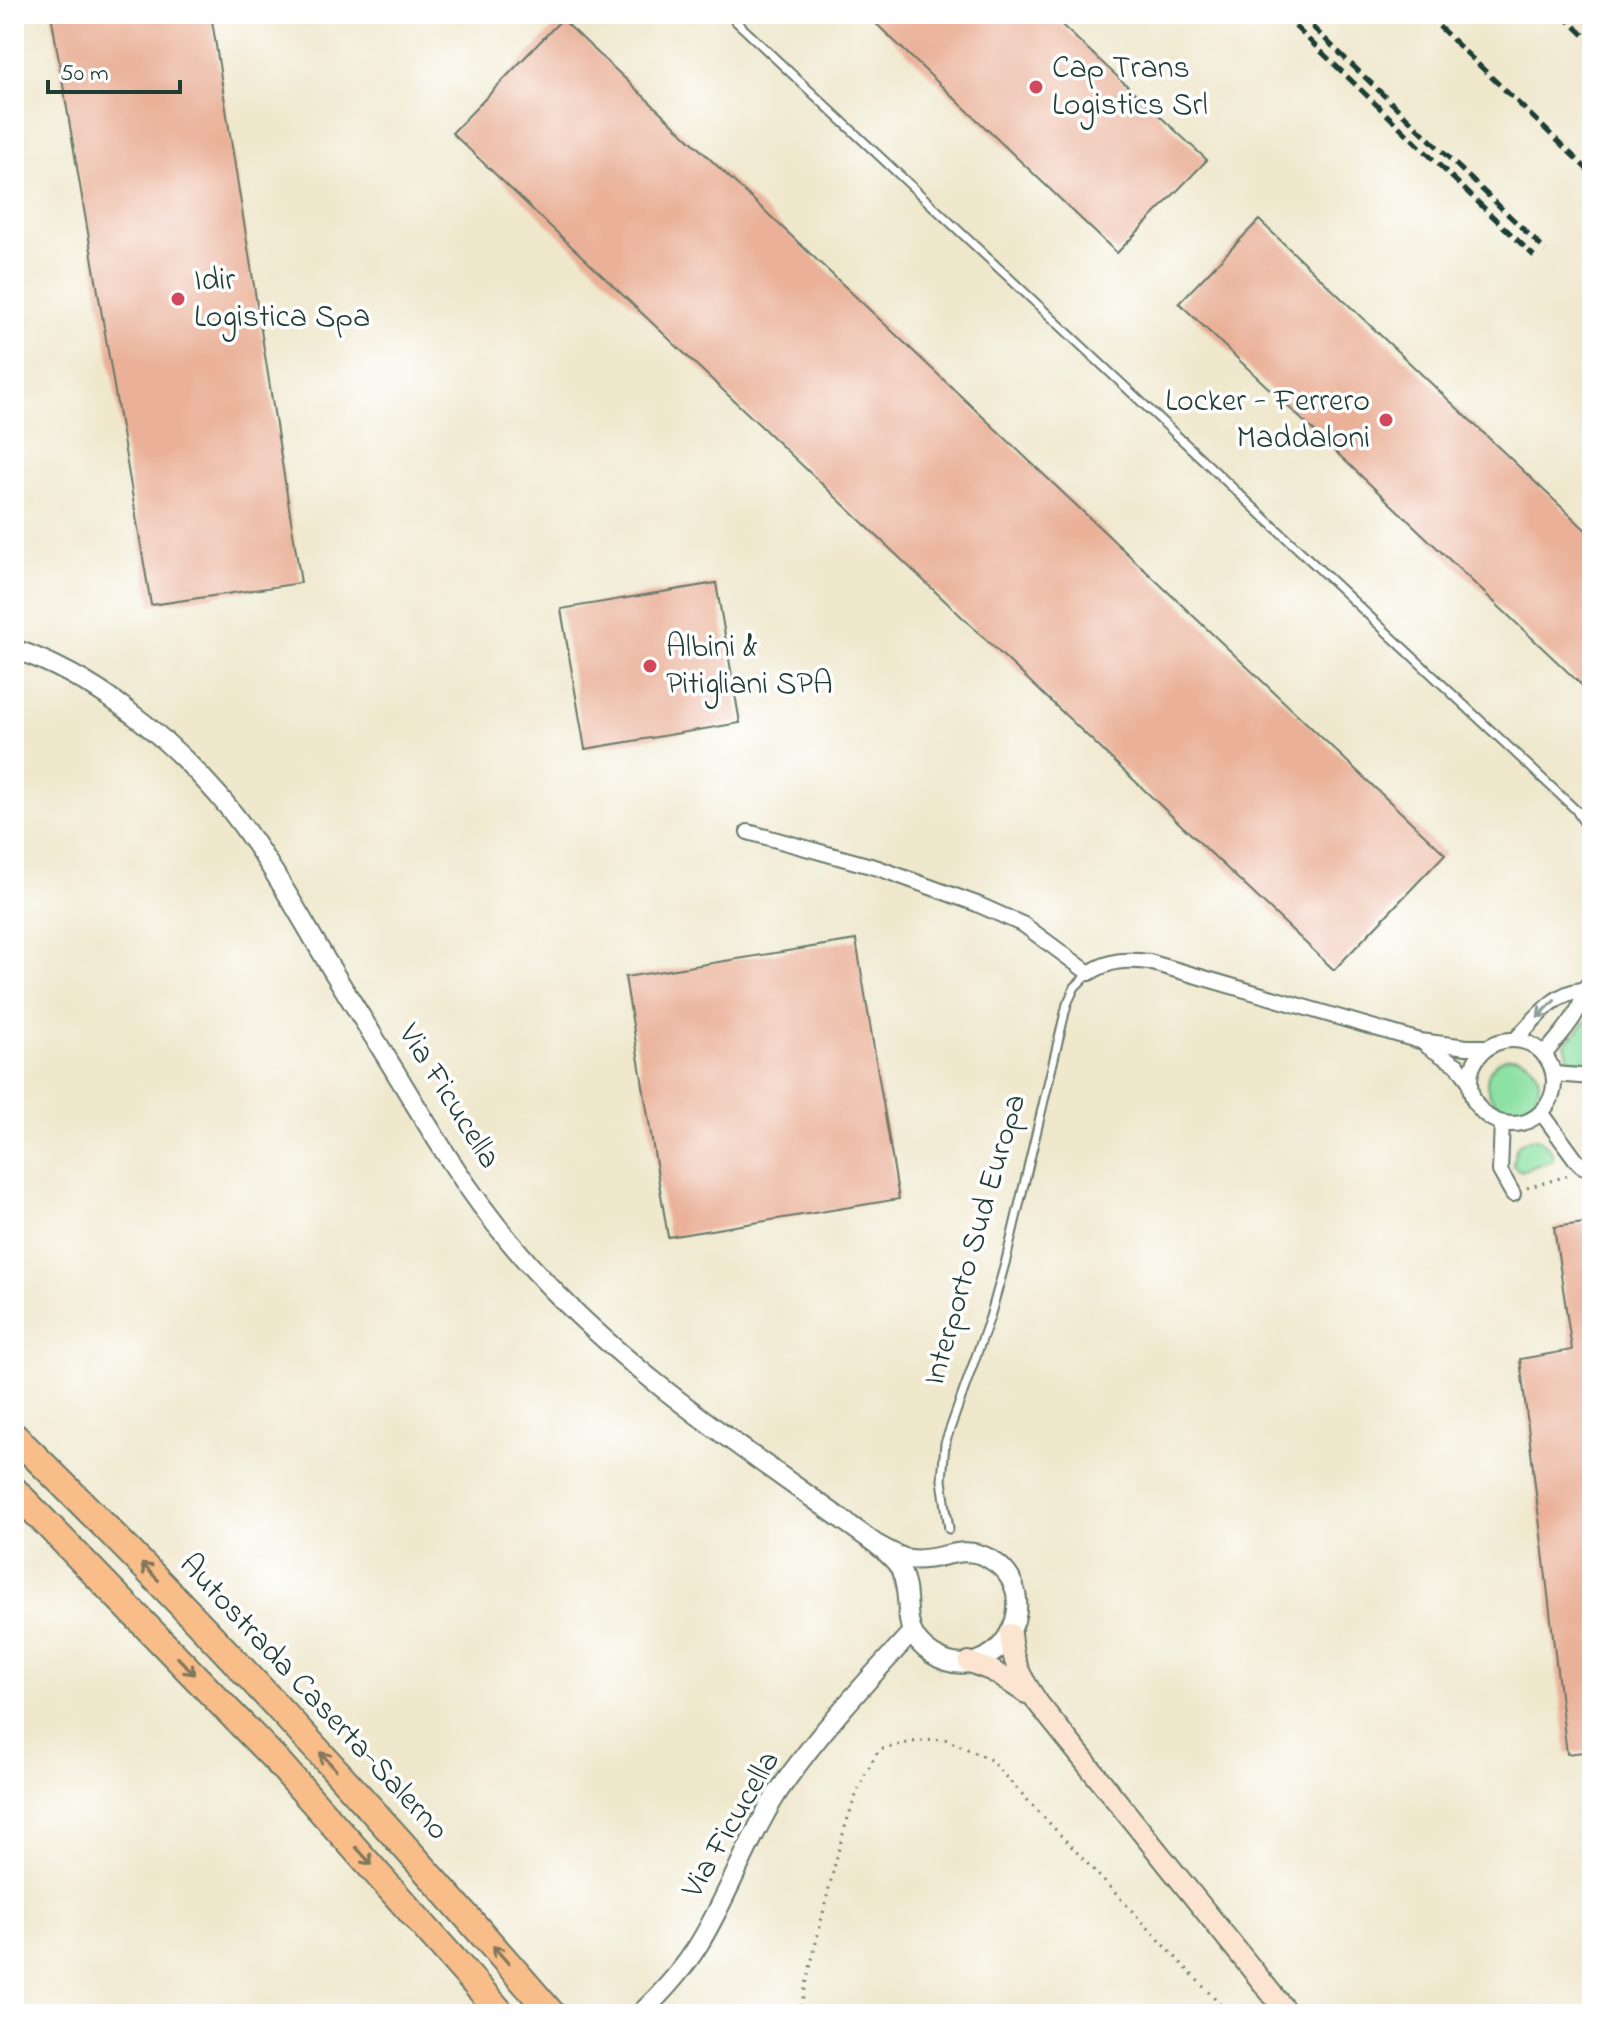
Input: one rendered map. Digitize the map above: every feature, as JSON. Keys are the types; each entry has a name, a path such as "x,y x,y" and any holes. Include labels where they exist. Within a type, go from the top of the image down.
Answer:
{"highway":[{"name":"Autostrada Caserta-Salerno","path":"14,1436 189,1611 552,2014"},
{"path":"14,1490 277,1761 502,2014"}],"main road":[{"path":"1010,1634 1012,1659 1017,1672 1038,1703 1288,2014"},
{"path":"969,1662 993,1671 1038,1703"}],"street":[{"name":"Via Ficucella","path":"14,649 83,680 116,703 184,759 219,796 294,904 435,1137 508,1240 557,1297 616,1351 676,1398 876,1544 898,1564 903,1574 907,1618 912,1632 811,1748 779,1792 755,1831 699,1943 683,1968 640,2014"},
{"path":"748,832 878,868 977,904 1024,925 1089,973 1106,962 1116,960 1149,962 1420,1041 1489,1047"},
{"path":"1515,1040 1558,997 1587,985"},
{"path":"1544,1055 1578,1009 1587,985"},
{"path":"1515,1040 1528,1043 1544,1055 1554,1074 1554,1088 1550,1101 1530,1120 1516,1124 1502,1123 1489,1117 1472,1095 1472,1068 1489,1047 1501,1041 1515,1040"},
{"path":"1420,1041 1458,1066 1470,1082"},
{"path":"1554,1074 1592,1077"},
{"path":"1541,1112 1586,1171"},
{"path":"1502,1123 1500,1171 1513,1194"},
{"name":"Via Ficucella","path":"876,1544 907,1559 970,1552 1002,1568 1012,1583 1017,1600 1016,1618 1010,1634"},
{"path":"906,1602 916,1574 939,1556"},
{"path":"912,1632 922,1646 952,1662 985,1658 999,1648 1010,1634"}],"lane":[{"path":"728,14 1576,810 1592,819"},
{"path":"1576,810 1592,835"},
{"name":"Interporto Sud Europa","path":"949,1529 942,1480 945,1443 990,1317 1006,1260 1067,1004 1075,987 1089,973"}],"path":[{"path":"1513,1194 1535,1184 1586,1171"},
{"path":"799,2014 844,1830 869,1766 879,1750 911,1742 945,1739 989,1759 1229,2014"}],"green space":[{"path":"1592,1015 1592,1063 1569,1059 1565,1044"},
{"path":"1513,1057 1531,1065 1539,1083 1531,1101 1513,1109 1495,1101 1487,1083 1495,1065"},
{"path":"1537,1138 1550,1150 1553,1160 1521,1171 1513,1166 1518,1146"}],"building":[{"name":"Idir Logistica Spa","path":"51,14 211,14 301,583 151,605"},
{"name":"Cap Trans Logistics Srl","path":"866,14 1050,14 1207,160 1117,253"},
{"path":"562,19 1445,854 1334,970 452,133"},
{"name":"Locker - Ferrero Maddaloni","path":"1259,220 1592,536 1592,695 1179,303"},
{"name":"Albini & Pitigliani SPA","path":"716,583 740,723 585,749 561,609"},
{"path":"856,940 899,1199 668,1237 625,977"},
{"path":"1592,1222 1592,1751 1567,1754 1520,1359 1572,1350 1554,1227"}],"railway":[{"path":"1282,14 1534,256"},
{"path":"1299,14 1546,251"},
{"path":"1426,14 1592,174"},
{"path":"1562,14 1592,43"},
{"path":"1579,14 1592,26"}],"place":[{"name":"Cap Trans Logistics Srl","path":"1036,87"},
{"name":"Idir Logistica Spa","path":"178,299"},
{"name":"Locker - Ferrero Maddaloni","path":"1386,420"},
{"name":"Albini & Pitigliani SPA","path":"650,666"}]}
